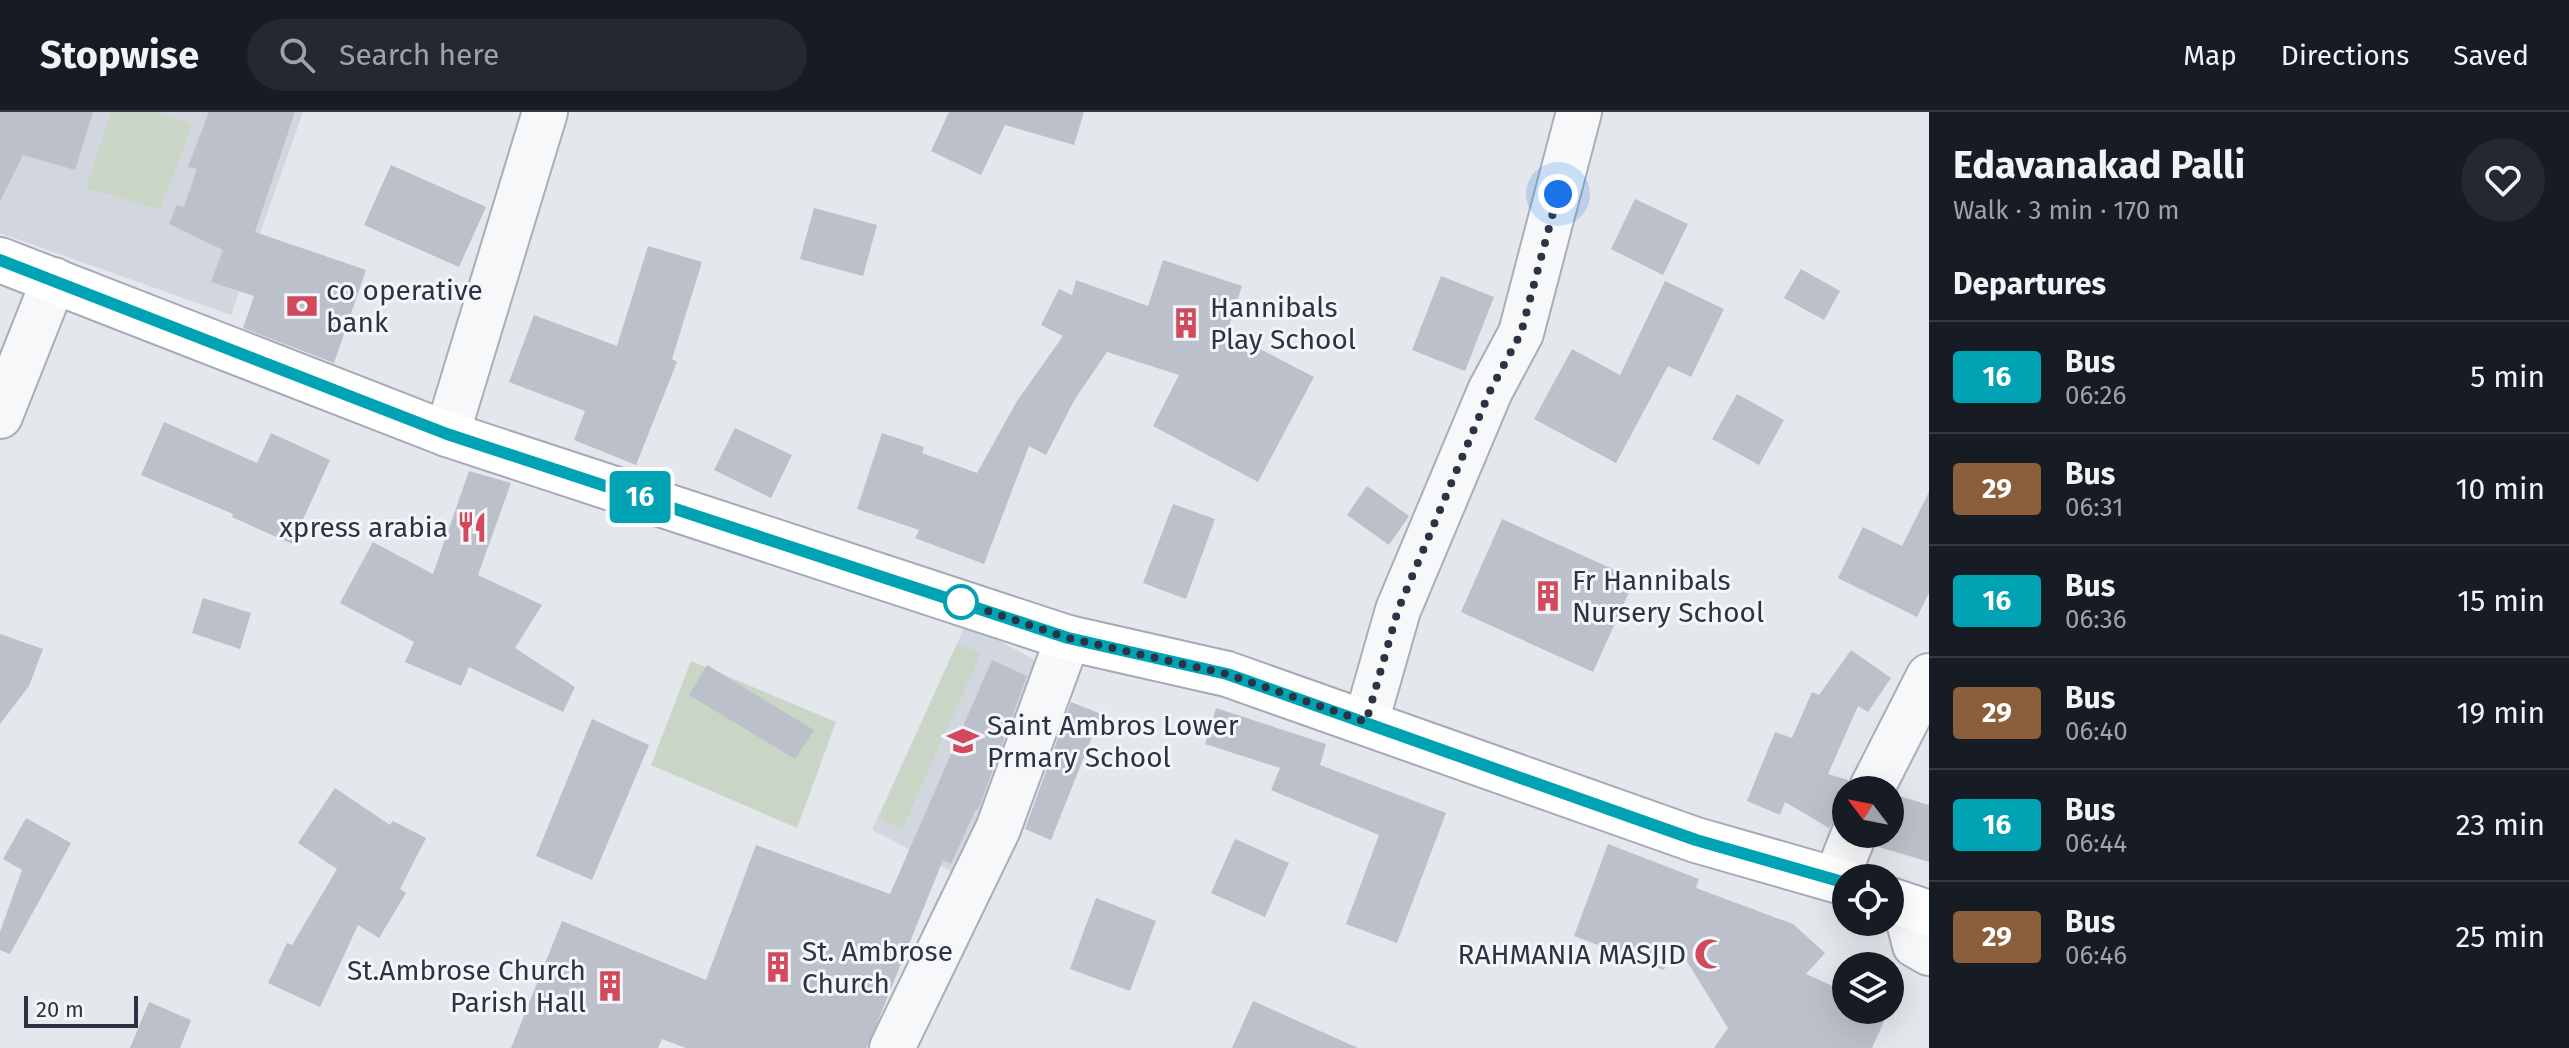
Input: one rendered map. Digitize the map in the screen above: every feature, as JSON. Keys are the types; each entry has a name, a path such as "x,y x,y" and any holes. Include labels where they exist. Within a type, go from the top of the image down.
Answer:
{"main road":[{"path":"0,260 447,434 1068,638 1227,674 1696,840 1832,878"}],"street":[{"path":"447,434 545,112"},
{"path":"1366,722 1398,610 1490,391 1521,333 1579,112"},
{"path":"0,416 54,280"},
{"path":"892,1048 998,829 1068,638"},
{"path":"1878,776 1929,676"},
{"path":"1908,906 1915,945 1929,953"}],"shaded area":[{"path":"0,112 303,112 231,315 0,233"},
{"name":"Saint Ambros Lower Prmary School","path":"967,622 1041,664 964,878 872,830"}],"green space":[{"path":"111,112 157,112 192,125 160,209 86,188"},
{"path":"957,644 981,653 902,829 879,817"},
{"path":"691,661 836,722 797,828 651,765"}],"building":[{"path":"0,112 93,112 75,170 23,155 0,201"},
{"path":"209,112 295,112 255,232 366,270 334,363 243,328 254,296 211,282 223,250 169,224 177,205 184,207 197,169 188,167"},
{"path":"949,112 1084,112 1074,145 1005,125 981,175 931,151"},
{"path":"391,165 486,207 459,267 364,225"},
{"path":"1635,199 1688,224 1663,275 1611,249"},
{"path":"814,208 877,225 863,276 800,259"},
{"path":"648,246 702,262 672,359 677,362 636,465 574,440 585,411 509,382 534,315 617,346"},
{"path":"1163,260 1242,286 1227,332 1314,377 1258,482 1153,426 1179,375 1107,352 1075,399 1046,455 1029,446 984,564 915,538 919,530 857,509 882,433 924,447 922,453 977,473 1017,401 1063,336 1041,325 1059,289 1072,295 1076,280 1148,306"},
{"path":"1801,269 1840,291 1824,320 1784,298"},
{"path":"1441,276 1494,297 1465,371 1412,350"},
{"path":"1665,281 1724,309 1691,377 1668,366 1616,463 1534,419 1572,349 1620,375"},
{"path":"1737,394 1784,420 1759,465 1712,439"},
{"path":"164,422 257,463 271,433 330,460 292,544 232,517 233,514 141,475"},
{"path":"735,428 792,455 771,498 714,470"},
{"path":"469,471 511,483 478,575 542,605 515,648 575,687 563,712 469,667 461,686 405,662 414,642 340,603 373,542 433,574"},
{"path":"1367,486 1409,516 1389,545 1347,515"},
{"path":"1929,492 1929,593 1917,617 1838,578 1863,527 1902,546"},
{"path":"1173,504 1215,519 1186,599 1143,583"},
{"name":"Fr Hannibals Nursery School","path":"1502,519 1635,579 1593,672 1461,612"},
{"path":"203,598 251,613 240,649 192,633"},
{"path":"0,634 43,649 29,686 0,724"},
{"path":"1851,650 1891,678 1868,712 1858,706 1828,774 1835,776 1832,776 1832,824 1829,828 1785,802 1780,815 1747,801 1775,732 1792,738 1812,692 1819,695"},
{"path":"992,660 1027,676 978,810 951,864 943,860 867,1048 686,1048 662,1039 658,1048 511,1048 562,921 706,980 756,845 890,894"},
{"path":"707,665 814,730 795,759 689,695"},
{"path":"1071,702 1101,714 1051,840 1025,829"},
{"path":"1216,708 1326,744 1320,765 1446,813 1397,943 1346,924 1379,835 1271,790 1280,768 1205,744"},
{"path":"592,719 649,745 592,880 536,856"},
{"path":"335,788 390,825 393,821 426,838 400,889 406,893 379,938 358,925 320,1007 268,983 287,943 292,945 337,869 298,843"},
{"path":"1904,797 1929,805 1929,862 1883,848 1904,848"},
{"path":"26,818 71,843 10,954 0,950 0,932 22,870 3,859"},
{"path":"1235,839 1289,863 1265,917 1211,893"},
{"path":"1608,844 1699,879 1696,888 1793,924 1825,953 1806,974 1832,986 1832,1024 1883,1024 1872,1048 1714,1048 1728,1028 1675,942 1664,970 1574,936"},
{"path":"1096,898 1156,921 1130,991 1070,969"},
{"path":"1253,1001 1358,1048 1232,1048"},
{"path":"149,1002 191,1020 180,1048 130,1048"}],"bus line":[{"name":"16","path":"0,260 447,434 1068,638 1227,674 1696,840 1832,878"}],"place":[{"name":"co operative bank","path":"302,306"},
{"name":"Hannibals Play School","path":"1186,323"},
{"name":"xpress arabia","path":"472,527"},
{"name":"Fr Hannibals Nursery School","path":"1548,596"},
{"name":"Saint Ambros Lower Prmary School","path":"963,741"},
{"name":"RAHMANIA MASJID","path":"1710,954"},
{"name":"St. Ambrose Church","path":"778,967"},
{"name":"St.Ambrose Church Parish Hall","path":"610,986"}],"route":[{"path":"961,602 1068,638 1227,674 1366,722 1398,610 1490,391 1521,333 1558,194"}]}
